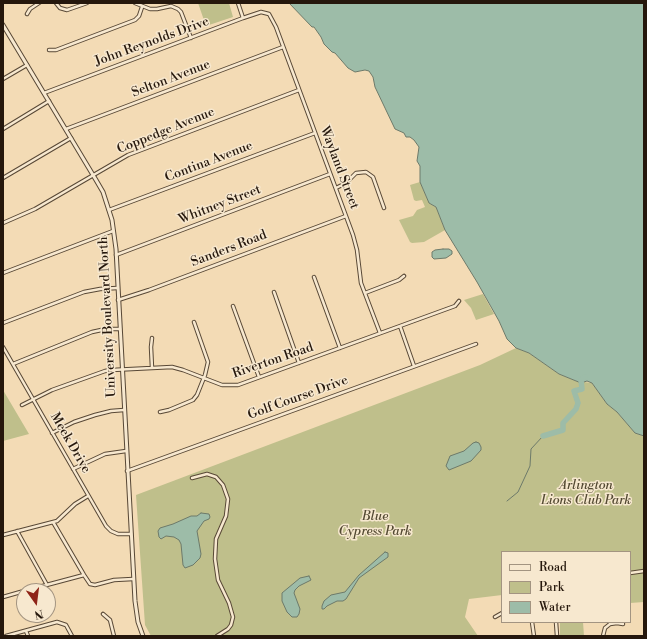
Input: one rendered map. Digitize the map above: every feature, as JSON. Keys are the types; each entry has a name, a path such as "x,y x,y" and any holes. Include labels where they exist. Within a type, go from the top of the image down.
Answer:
{"street":[{"path":"27,14 30,9 39,3"},
{"path":"56,3 60,8 67,10 87,3"},
{"path":"135,3 142,7 157,9 173,6 178,9 181,12 191,38"},
{"path":"238,3 243,18"},
{"path":"49,50 56,50 135,20 139,16 142,7"},
{"name":"John Reynolds Drive","path":"44,92 243,18 261,12 268,13"},
{"name":"Wayland Street","path":"268,13 272,18 346,216 355,242 360,276 380,333"},
{"name":"University Boulevard North","path":"3,25 94,175 103,192 109,210 114,232 116,255 133,579 136,609 142,636"},
{"name":"Selton Avenue","path":"66,129 283,47"},
{"path":"3,79 28,65"},
{"name":"Coppedge Avenue","path":"3,223 35,209 139,150 299,90"},
{"path":"3,129 49,101"},
{"name":"Contina Avenue","path":"109,210 315,133"},
{"path":"3,178 71,138"},
{"path":"336,188 348,182 356,173 366,172 372,177 384,208"},
{"name":"Whitney Street","path":"116,255 330,174"},
{"name":"Sanders Road","path":"118,300 149,290 346,216"},
{"path":"3,273 114,232"},
{"path":"365,293 400,280 404,276"},
{"path":"314,277 340,348"},
{"path":"3,323 84,292 117,288"},
{"path":"274,292 299,363"},
{"name":"Riverton Road","path":"22,405 52,390 105,371 178,368 216,383 229,386 241,384 455,306 459,301"},
{"path":"233,306 259,377"},
{"path":"160,412 193,400 197,395 204,378 208,362 194,322"},
{"path":"400,326 414,366"},
{"path":"12,364 92,332 106,329 120,329"},
{"path":"152,338 152,368"},
{"name":"Golf Course Drive","path":"127,471 476,344"},
{"name":"Meek Drive","path":"3,347 88,496 108,528 118,534 131,534"},
{"path":"52,433 74,422 95,415 111,411 124,410"},
{"path":"73,469 105,454 126,451"},
{"path":"192,478 207,474 216,477 223,485 228,499 226,516 216,539 215,558 218,580 233,617 231,625 228,629 217,636"},
{"path":"3,535 60,519 75,504 88,496"},
{"path":"53,522 89,583 93,585 114,580 133,579"},
{"path":"17,531 46,583"},
{"path":"631,573 644,571"},
{"path":"54,583 84,575"},
{"path":"3,597 16,593"},
{"path":"103,614 110,620 114,636"},
{"path":"495,617 501,614"},
{"path":"6,636 54,623 64,624 72,636"},
{"path":"532,623 534,636"},
{"path":"556,623 558,636"},
{"path":"603,636 605,628 610,624 623,624"},
{"path":"26,630 28,636"}],"green space":[{"path":"198,3 229,3 233,17 206,26"},
{"path":"420,182 429,203 436,207 445,230 424,242 412,243 410,242 399,220 413,216 417,210 425,207 422,200 414,200 410,185"},
{"path":"483,294 494,314 476,320 471,308 464,300"},
{"name":"Blue Cypress Park","path":"516,348 529,353 559,374 576,381 592,383 607,404 617,412 635,433 644,436 644,602 631,603 631,551 501,551 501,595 469,599 465,617 478,636 151,636 145,625 136,495 480,365"},
{"path":"3,390 29,434 3,441"},
{"path":"560,623 583,623 584,636 560,636"}],"water":[{"path":"289,3 644,3 644,436 635,433 617,412 607,404 592,383 587,381 581,383 559,374 529,353 516,348 507,339 499,321 477,282 445,230 436,207 429,203 420,182 420,166 417,161 419,147 410,137 406,137 404,133 395,129 369,71 365,70 355,72 348,68 335,53 324,44 314,27 312,27"},
{"path":"449,249 452,251 452,254 446,258 434,259 432,257 432,252"},
{"path":"476,442 479,443 481,450 471,461 449,470 446,466 450,456 464,451"},
{"path":"201,513 209,514 210,517 204,521 197,531 201,554 200,558 193,565 185,568 183,565 181,544 179,540 174,537 166,536 161,539 158,531 160,528 191,516 197,516"},
{"path":"385,552 388,553 388,557 359,578 346,599 343,601 337,601 322,609 324,601 331,595 345,592 359,575"},
{"path":"309,576 311,580 299,586 295,590 294,593 300,609 297,617 292,617 287,612 282,601 282,593 300,578"}],"waterway":[{"path":"543,436 563,430 563,423 576,409 578,403 574,391 582,389 581,380 585,377"},
{"path":"507,501 518,492 530,466 531,449 543,436"}],"park label":[{"name":"Arlington Lions Club Park","path":"586,494"}]}
